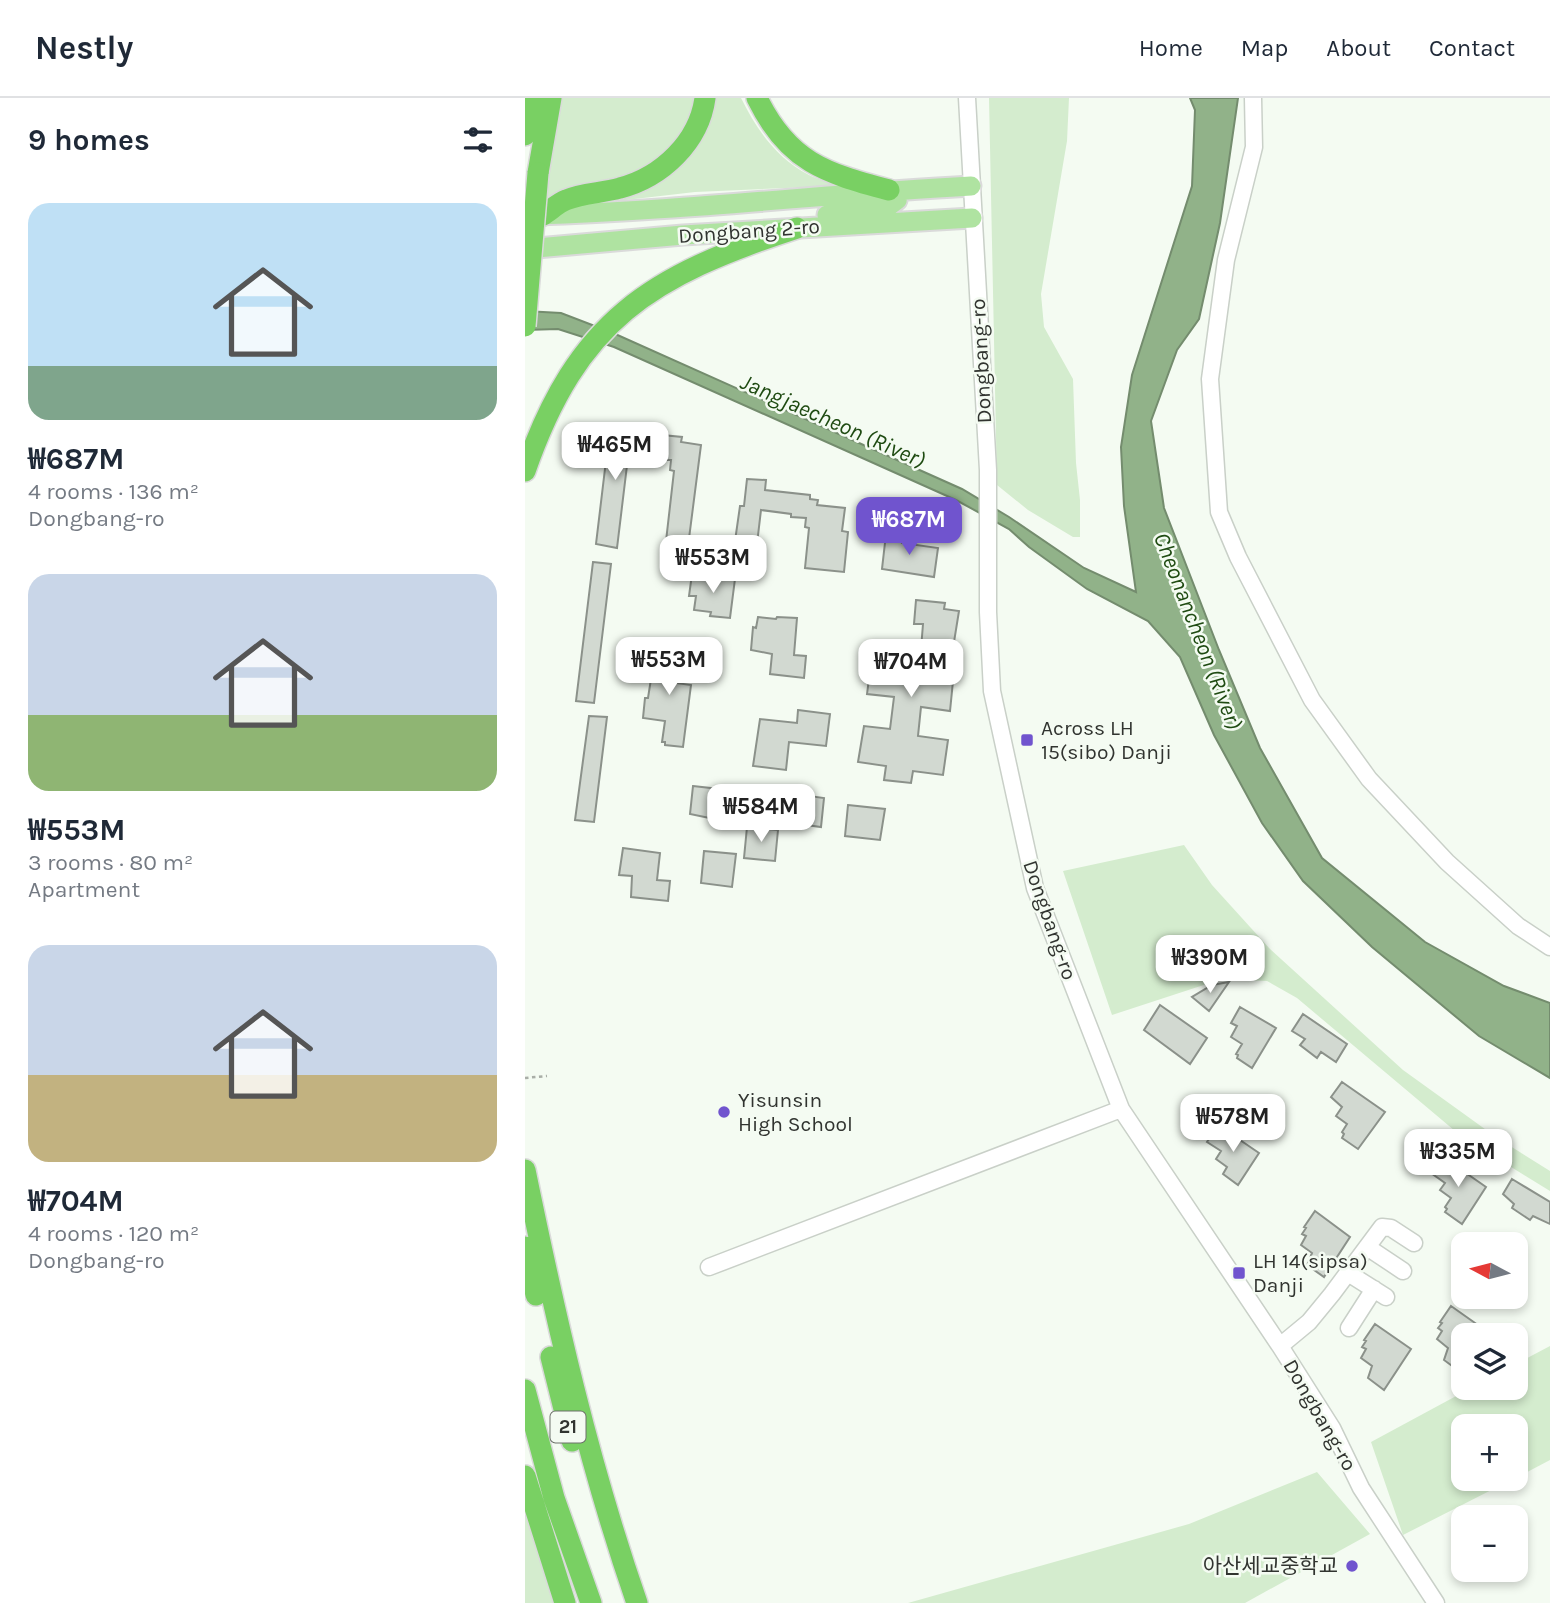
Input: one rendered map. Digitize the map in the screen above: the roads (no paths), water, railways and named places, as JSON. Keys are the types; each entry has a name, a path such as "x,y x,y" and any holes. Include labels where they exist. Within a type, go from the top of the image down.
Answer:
{"highway":[{"path":"525,135 530,98"},
{"path":"525,326 538,173 551,98"},
{"path":"534,215 567,200 622,188 648,179 681,150 692,135 703,111 705,98"},
{"path":"757,98 767,119 786,144 814,165 846,179 889,190"},
{"path":"525,471 548,415 569,374 592,343 625,309 657,286 690,269 739,247 797,228"},
{"path":"525,1170 554,1314 588,1447 637,1603"},
{"name":"21","path":"525,1247 561,1399 594,1516 623,1603"},
{"name":"21","path":"525,1390 554,1497 591,1603"},
{"path":"525,1476 565,1603"}],"main road":[{"name":"Dongbang 2-ro","path":"534,215 633,212 889,190 971,186"},
{"path":"765,230 812,217 889,206 897,200 897,196 889,190"},
{"name":"Dongbang 2-ro","path":"525,248 972,218"}],"street":[{"name":"Dongbang-ro","path":"967,98 988,470 987,561 992,691 1035,888 1121,1109 1280,1346 1332,1428 1361,1488 1436,1603"},
{"path":"1253,98 1254,147 1226,260 1210,379 1219,512 1238,557 1312,700 1369,779 1447,862 1518,926 1550,947"},
{"path":"709,1267 1121,1109"},
{"path":"1280,1346 1308,1322 1382,1227 1391,1228 1414,1243"},
{"path":"1367,1247 1403,1271"},
{"path":"1348,1273 1380,1293 1349,1328"}],"water":[{"name":"Cheonancheon (River)","path":"1190,98 1238,98 1220,223 1199,319 1177,350 1151,421 1164,508 1260,748 1322,858 1425,942 1504,986 1550,1003 1550,1078 1479,1036 1372,947 1303,881 1262,823 1214,735 1180,657 1148,621 1087,589 1009,529 956,500 614,347 558,329 525,330 525,311 561,313 613,333 962,489 1084,568 1136,592 1124,506 1121,447 1132,375 1192,186 1195,110"}],"place":[{"name":"Across LH 15(sibo) Danji","path":"1027,740"},
{"name":"Yisunsin High School","path":"724,1112"},
{"name":"LH 14(sipsa) Danji","path":"1239,1273"},
{"name":"아산세교중학교","path":"1352,1566"}],"water label":[{"name":"Jangjaecheon (River)","path":"833,421"}]}
